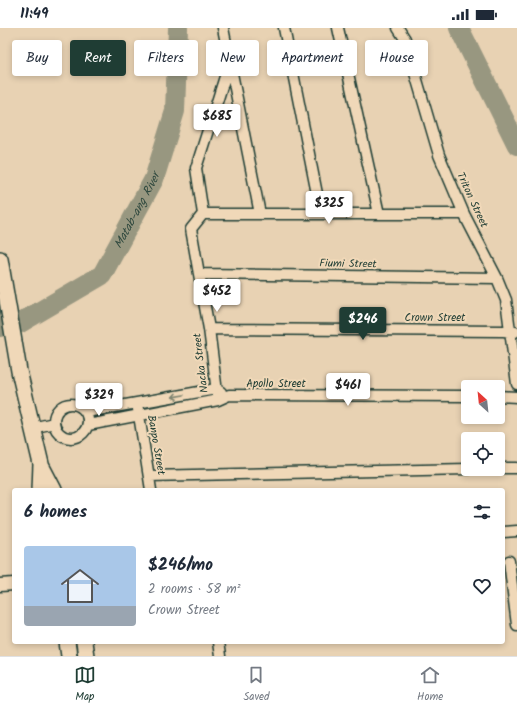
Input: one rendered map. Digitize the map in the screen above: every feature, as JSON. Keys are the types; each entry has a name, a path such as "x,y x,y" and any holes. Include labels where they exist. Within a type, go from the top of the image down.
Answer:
{"main road":[{"path":"0,259 19,371 32,428 41,464 53,488"},
{"path":"40,488 41,464"},
{"path":"67,644 69,656"},
{"path":"84,644 86,656"}],"street":[{"path":"223,28 225,40"},
{"path":"284,28 321,214"},
{"path":"338,28 379,214"},
{"name":"Triton Street","path":"398,28 405,39 439,155 464,214 497,278 506,300 514,332 517,384"},
{"path":"226,76 196,168 203,214 464,214"},
{"path":"233,76 260,214"},
{"name":"Nacka Street","path":"203,214 191,229 209,329 218,400"},
{"name":"Fiumi Street","path":"198,274 497,278"},
{"name":"Crown Street","path":"209,329 514,332"},
{"path":"86,412 216,389 229,395"},
{"name":"Apollo Street","path":"88,425 218,400 229,395 461,396"},
{"path":"505,396 517,397"},
{"name":"Banpo Street","path":"137,403 151,488"},
{"path":"76,404 82,407 86,412 88,425 80,436 67,438 61,435 57,430 54,423 55,417 63,406 76,404"},
{"path":"32,428 54,423"},
{"path":"505,468 517,468"},
{"path":"149,476 461,469"},
{"path":"505,532 517,531"},
{"path":"510,561 517,625"},
{"path":"0,585 12,584"},
{"path":"218,644 220,656"}],"waterway":[{"name":"Matab-ang River","path":"0,327 20,323 102,275 154,179 175,111 178,28"},
{"name":"Matab-ang River","path":"459,28 517,145"}]}
